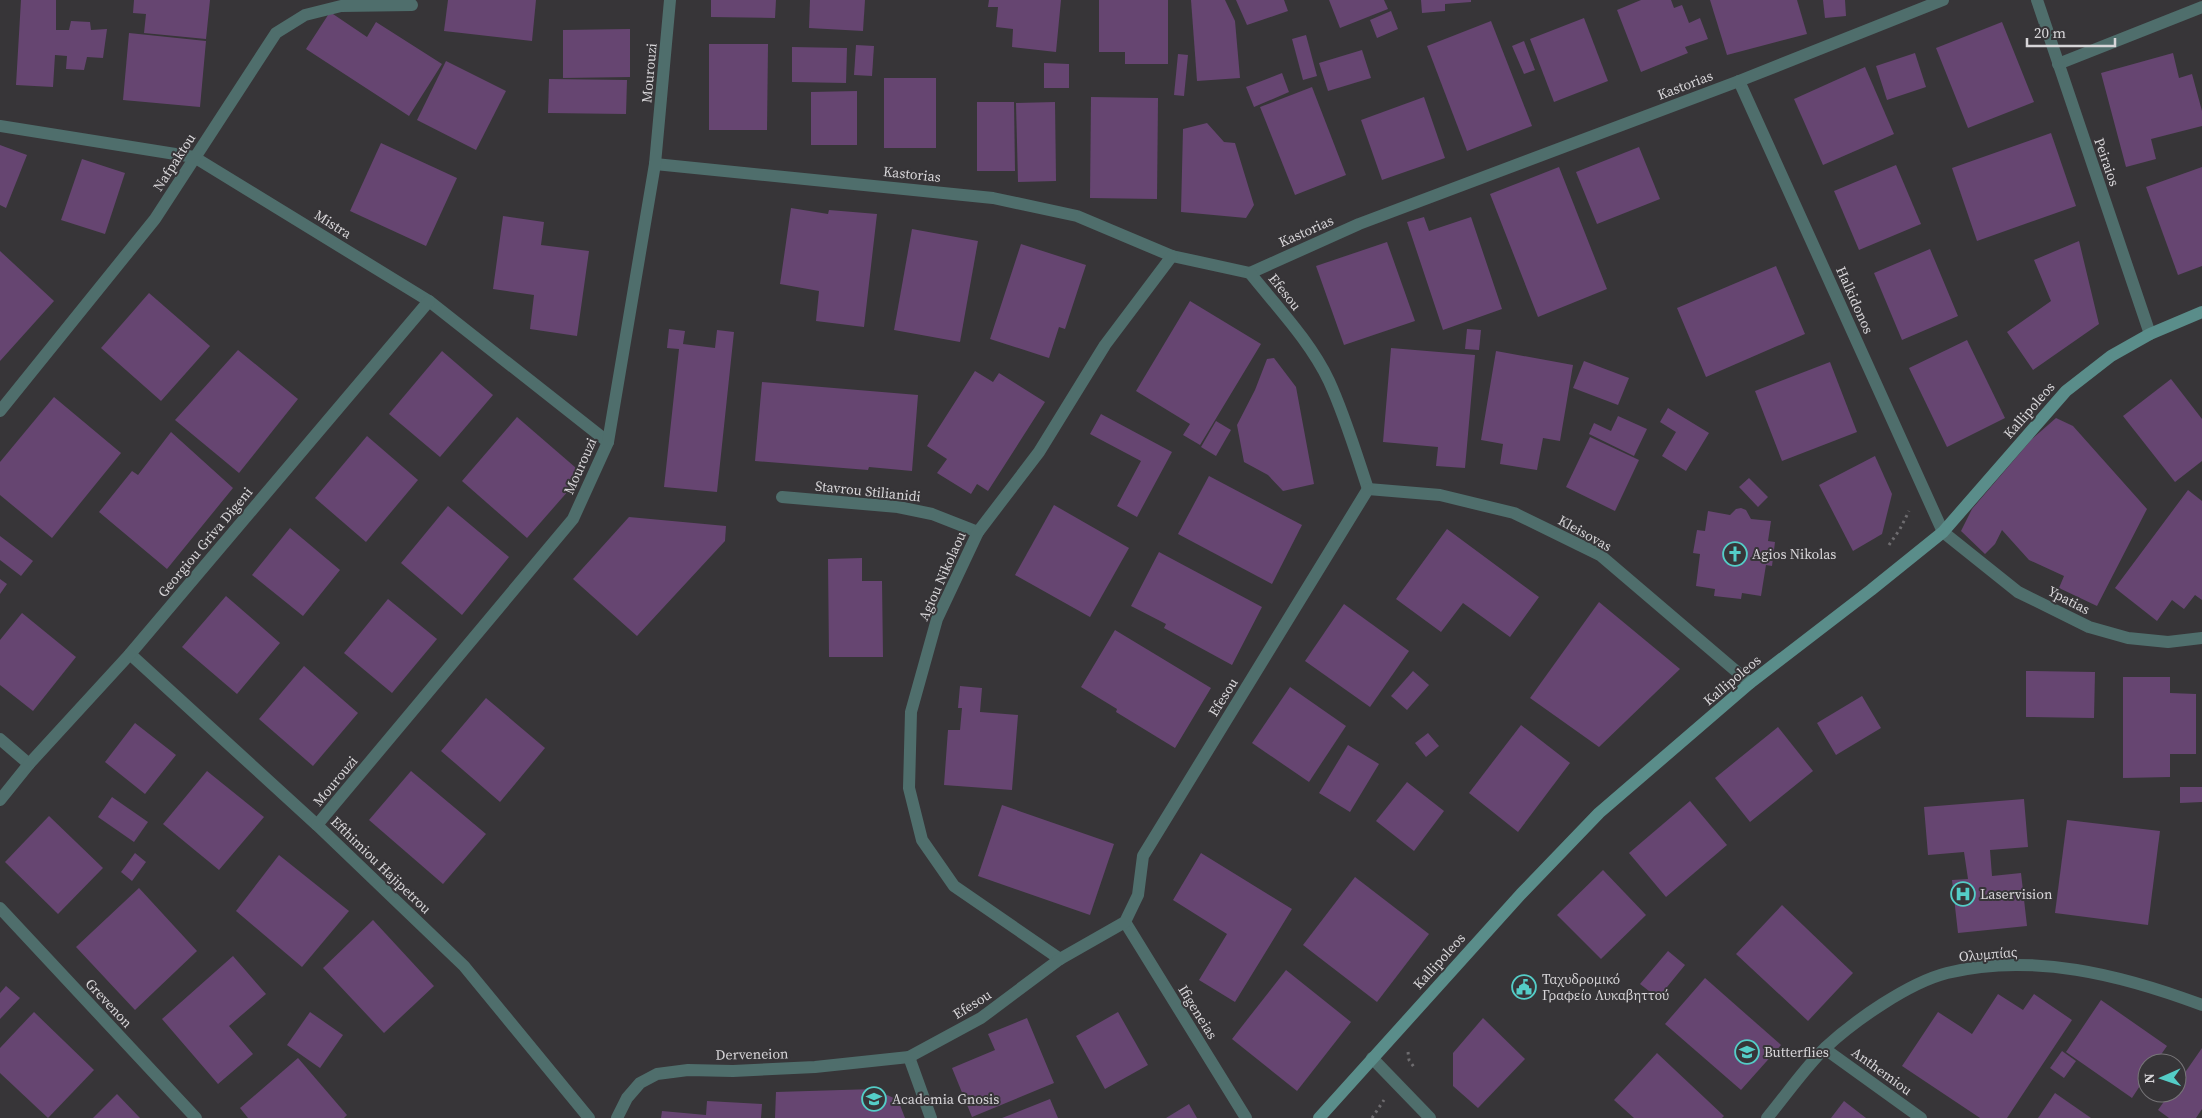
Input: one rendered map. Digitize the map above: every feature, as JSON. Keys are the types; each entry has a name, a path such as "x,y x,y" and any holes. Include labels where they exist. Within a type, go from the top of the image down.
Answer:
{"main road":[{"name":"Kallipoleos","path":"1319,1118 1521,894 1599,813 1750,683 1943,532 2066,390 2111,356 2150,334 2202,312"}],"street":[{"name":"Mourouzi","path":"317,825 573,519 608,442 655,164 670,0"},
{"name":"Kastorias","path":"655,164 993,198 1077,216 1172,256 1250,273 1359,224 1739,81 1943,0"},
{"name":"Peiraios","path":"2037,0 2150,334"},
{"name":"Nafpaktou","path":"0,411 155,219 276,33 306,14 341,6 412,5"},
{"path":"2058,64 2202,7"},
{"name":"Halkidonos","path":"1739,81 1943,532"},
{"name":"Mistra","path":"0,126 194,158 429,301 608,442"},
{"name":"Agiou Nikolaou","path":"1060,959 954,886 922,840 909,788 912,712 937,619 978,532 1039,452 1105,345 1172,256"},
{"name":"Efesou","path":"909,1057 981,1018 1060,959 1125,922 1138,895 1143,856 1368,489 1328,380 1304,341 1250,273"},
{"name":"Georgiou Griva Digeni","path":"0,800 29,764 130,654 429,301"},
{"name":"Kleisovas","path":"1368,489 1440,495 1514,513 1600,555 1750,683"},
{"name":"Stavrou Stilianidi","path":"782,497 898,507 932,514 978,532"},
{"name":"Ypatias","path":"1943,532 2018,592 2089,627 2128,638 2168,642 2202,638"},
{"name":"Efthimiou Hajipetrou","path":"130,654 317,825 464,966 590,1118"},
{"path":"0,739 29,764"},
{"name":"Grevenon","path":"0,908 196,1118"},
{"name":"Ifigeneias","path":"1125,922 1246,1118"},
{"name":"Ολυμπίας","path":"1767,1118 1825,1049 1874,1010 1922,983 1946,974 1982,967 2046,965 2106,975 2166,992 2202,1005"},
{"name":"Anthemiou","path":"1825,1049 1921,1118"},
{"path":"909,1057 931,1118"},
{"name":"Derveneion","path":"616,1118 627,1098 640,1083 658,1074 688,1070 733,1071 816,1067 909,1057"},
{"path":"1372,1058 1430,1118"}],"path":[{"path":"1889,544 1900,529 1909,510"},
{"path":"1372,1118 1389,1093"}],"building":[{"path":"21,0 56,0 56,30 69,30 71,21 90,22 91,30 107,29 103,58 87,57 84,70 66,69 67,56 55,55 53,87 16,85"},
{"path":"134,0 210,0 206,39 144,33 146,14 133,13"},
{"path":"448,0 536,0 532,41 444,31"},
{"path":"711,0 776,0 775,18 711,17"},
{"path":"810,0 865,0 863,31 809,28"},
{"path":"989,0 1061,0 1056,52 1012,47 1013,29 996,27 998,7 988,7"},
{"path":"1099,0 1168,0 1168,64 1125,64 1125,52 1099,52"},
{"path":"1191,0 1225,0 1235,21 1240,78 1197,81"},
{"path":"1236,0 1284,0 1288,11 1247,25"},
{"path":"1329,0 1384,0 1388,9 1340,28"},
{"path":"1421,0 1471,0 1471,2 1445,4 1445,11 1422,13"},
{"path":"1641,0 1671,0 1674,8 1682,5 1689,23 1700,18 1708,39 1685,47 1688,53 1641,72 1617,10"},
{"path":"1710,0 1797,0 1807,34 1727,55"},
{"path":"1823,0 1845,0 1846,16 1825,18"},
{"path":"1391,11 1398,29 1377,38 1370,20"},
{"path":"330,12 367,37 376,22 442,64 409,116 306,49"},
{"path":"1584,18 1608,81 1554,102 1530,39"},
{"path":"1491,21 1532,126 1467,151 1427,46"},
{"path":"2002,22 2034,102 1968,128 1936,48"},
{"path":"630,29 630,77 563,78 563,30"},
{"path":"129,33 206,41 200,107 123,100"},
{"path":"1306,35 1317,76 1303,80 1292,39"},
{"path":"1524,41 1535,70 1524,74 1512,46"},
{"path":"709,44 768,44 767,130 709,130"},
{"path":"856,45 874,46 872,76 854,75"},
{"path":"792,47 847,48 846,83 792,82"},
{"path":"1362,50 1371,78 1328,91 1319,63"},
{"path":"1915,53 1926,87 1887,100 1876,66"},
{"path":"2173,53 2179,78 2192,74 2202,111 2202,126 2151,139 2156,159 2126,167 2101,73"},
{"path":"1178,54 1188,55 1184,96 1174,95"},
{"path":"446,61 506,91 476,150 417,120"},
{"path":"1044,63 1069,64 1069,88 1044,88"},
{"path":"1865,67 1894,134 1823,165 1794,99"},
{"path":"1282,73 1289,92 1254,107 1246,87"},
{"path":"884,78 936,78 936,148 884,148"},
{"path":"549,79 627,80 626,114 548,113"},
{"path":"1312,87 1346,175 1295,195 1260,107"},
{"path":"857,91 857,145 811,145 811,92"},
{"path":"1091,97 1158,98 1157,199 1090,198"},
{"path":"1424,97 1445,158 1382,180 1361,120"},
{"path":"977,102 1014,102 1015,171 977,171"},
{"path":"1055,102 1056,181 1018,182 1016,103"},
{"path":"1207,123 1224,142 1235,143 1254,205 1246,218 1181,212 1183,129"},
{"path":"2051,133 2076,206 1977,241 1952,168"},
{"path":"381,143 457,178 426,246 350,211"},
{"path":"0,145 27,155 6,208 0,205"},
{"path":"1639,147 1660,199 1597,224 1576,172"},
{"path":"82,159 125,173 105,234 61,220"},
{"path":"1896,165 1921,224 1859,250 1834,191"},
{"path":"1559,167 1607,289 1538,317 1490,194"},
{"path":"2202,167 2202,266 2178,275 2146,187"},
{"path":"791,208 828,214 829,210 877,214 864,327 816,321 819,291 780,284"},
{"path":"503,216 544,222 541,245 589,251 577,336 530,329 534,295 493,289"},
{"path":"1424,217 1429,231 1471,217 1502,309 1443,330 1407,222"},
{"path":"912,229 978,241 960,342 894,330"},
{"path":"2079,241 2099,324 2033,370 2007,332 2051,301 2034,260"},
{"path":"1387,242 1415,321 1344,345 1316,266"},
{"path":"1021,244 1086,265 1065,329 1059,327 1049,358 990,339"},
{"path":"1930,249 1958,316 1902,340 1874,273"},
{"path":"0,251 54,301 0,361"},
{"path":"1776,266 1805,334 1706,377 1677,308"},
{"path":"149,293 210,346 161,401 101,348"},
{"path":"1190,301 1261,344 1200,445 1183,435 1190,424 1136,391"},
{"path":"669,329 685,331 683,344 715,348 717,330 734,332 717,492 664,487 679,349 667,348"},
{"path":"1467,329 1481,330 1479,350 1465,349"},
{"path":"1967,340 2005,418 1947,447 1909,368"},
{"path":"1391,348 1475,355 1465,468 1436,466 1438,447 1383,442"},
{"path":"238,350 298,399 239,473 175,420"},
{"path":"442,351 493,395 440,457 389,414"},
{"path":"1496,351 1573,365 1560,441 1543,438 1537,470 1500,464 1503,444 1481,440"},
{"path":"1274,358 1296,387 1314,484 1283,491 1268,475 1244,462 1237,425 1255,390 1267,359"},
{"path":"1584,361 1629,378 1618,405 1573,388"},
{"path":"1830,362 1857,432 1782,461 1755,391"},
{"path":"975,371 993,382 999,373 1045,402 988,491 977,484 971,494 937,473 947,459 927,446"},
{"path":"2171,379 2202,419 2202,461 2175,482 2123,416"},
{"path":"762,382 918,395 912,471 869,467 868,470 755,461"},
{"path":"54,397 121,453 52,538 0,495 0,462"},
{"path":"1668,408 1709,433 1686,471 1662,456 1676,432 1660,422"},
{"path":"1101,414 1172,452 1137,517 1117,506 1141,461 1090,434"},
{"path":"1618,416 1647,429 1634,456 1589,434 1594,423 1611,431"},
{"path":"517,417 583,474 527,538 462,481"},
{"path":"2056,418 2073,426 2147,509 2097,606 2059,588 2064,576 2029,560 2002,530 1995,544 1985,554 1961,531 1972,509 2032,439"},
{"path":"1216,421 1231,430 1216,456 1201,447"},
{"path":"171,432 233,488 167,569 99,512 132,471 138,475"},
{"path":"367,436 418,480 366,542 315,498"},
{"path":"1590,437 1639,460 1615,511 1566,487"},
{"path":"1875,456 1892,494 1882,534 1853,551 1819,485"},
{"path":"1209,476 1302,525 1272,584 1178,534"},
{"path":"1749,478 1768,497 1758,507 1739,487"},
{"path":"2188,490 2202,501 2202,600 2195,595 2184,609 2172,600 2157,621 2115,588"},
{"path":"1054,505 1129,548 1090,617 1015,575"},
{"path":"448,506 509,557 462,615 401,563"},
{"name":"Agios Nikolas","path":"1736,509 1746,510 1751,519 1771,521 1768,541 1775,542 1772,566 1766,565 1761,596 1742,593 1741,599 1714,596 1715,589 1696,586 1700,554 1693,553 1697,530 1705,531 1708,511 1730,515"},
{"path":"629,517 726,526 725,541 637,636 573,579"},
{"path":"290,528 340,570 303,616 252,575"},
{"path":"1447,529 1539,597 1510,637 1463,603 1441,632 1396,599"},
{"path":"0,536 33,561 21,576 0,560"},
{"path":"1159,552 1262,607 1232,665 1164,628 1166,624 1131,606"},
{"path":"862,558 862,581 882,581 883,657 829,657 828,559"},
{"path":"0,579 7,584 0,594"},
{"path":"226,596 280,643 237,694 182,647"},
{"path":"388,599 437,639 392,693 344,653"},
{"path":"1599,602 1680,669 1599,747 1530,698"},
{"path":"1344,604 1409,651 1370,707 1305,661"},
{"path":"22,613 76,657 33,711 0,685 0,640"},
{"path":"1115,630 1211,688 1175,748 1116,712 1117,709 1081,687"},
{"path":"304,666 358,713 313,766 259,719"},
{"path":"1413,671 1429,685 1407,710 1391,696"},
{"path":"2026,671 2095,672 2094,718 2026,717"},
{"path":"2123,677 2170,677 2170,693 2196,694 2196,754 2170,754 2170,777 2123,778"},
{"path":"960,686 982,688 980,712 1018,715 1012,790 944,785 948,730 960,730 962,708 958,708"},
{"path":"1290,687 1346,726 1309,782 1252,743"},
{"path":"1862,696 1881,728 1836,755 1817,723"},
{"path":"486,698 545,748 500,802 441,751"},
{"path":"135,723 176,755 145,794 105,762"},
{"path":"1521,725 1570,763 1518,832 1469,793"},
{"path":"1778,727 1813,771 1750,822 1715,778"},
{"path":"1428,733 1439,746 1426,757 1415,743"},
{"path":"1348,745 1379,764 1350,812 1319,793"},
{"path":"207,771 264,817 219,870 163,824"},
{"path":"411,771 486,834 443,884 369,820"},
{"path":"1407,782 1444,811 1414,851 1376,821"},
{"path":"2180,787 2202,787 2202,802 2180,803"},
{"path":"112,797 148,822 134,842 98,817"},
{"path":"2024,799 2028,847 1990,850 1992,876 2021,873 2027,926 1958,933 1952,880 1968,879 1964,852 1928,855 1924,807"},
{"path":"1690,801 1727,845 1666,897 1629,853"},
{"path":"1002,805 1114,844 1090,915 978,876"},
{"path":"49,816 103,868 58,914 5,862"},
{"path":"2067,820 2160,831 2148,925 2055,913"},
{"path":"135,853 146,862 132,881 121,872"},
{"path":"1201,853 1292,909 1235,1002 1199,980 1227,934 1173,900"},
{"path":"279,855 349,911 302,967 236,911"},
{"path":"1603,870 1646,915 1601,959 1557,915"},
{"path":"1355,877 1429,934 1377,1002 1303,945"},
{"path":"139,888 197,951 135,1010 76,947"},
{"path":"1782,905 1853,973 1808,1021 1736,954"},
{"path":"373,920 434,986 384,1033 323,968"},
{"path":"1668,951 1685,965 1658,998 1640,984"},
{"path":"233,956 266,994 229,1026 253,1054 218,1084 162,1019"},
{"path":"1286,970 1351,1022 1297,1091 1232,1039"},
{"path":"1705,978 1781,1045 1741,1090 1665,1024"},
{"path":"6,986 20,998 0,1019 0,993"},
{"path":"1998,994 2023,1010 2034,994 2072,1020 2007,1118 1980,1118 1902,1066 1938,1012 1972,1034"},
{"path":"2101,1000 2167,1046 2162,1053 2137,1053 2137,1090 2132,1098 2066,1052"},
{"path":"34,1012 94,1070 48,1118 0,1073 0,1048"},
{"path":"310,1012 343,1035 320,1068 287,1045"},
{"path":"1118,1012 1148,1065 1105,1089 1076,1036"},
{"path":"1027,1018 1054,1083 972,1117 952,1068 995,1050 988,1034"},
{"path":"1483,1018 1525,1059 1478,1108 1453,1086 1453,1053"},
{"path":"2202,1048 2202,1109 2196,1118 2169,1118 2158,1110 2163,1103 2187,1103 2187,1070"},
{"path":"2062,1051 2076,1061 2064,1078 2050,1068"},
{"path":"1657,1053 1724,1116 1722,1118 1634,1118 1614,1100"},
{"path":"298,1058 347,1115 344,1118 248,1118 240,1108"},
{"path":"874,1089 898,1100 905,1118 775,1118 776,1092"},
{"path":"2055,1093 2091,1118 2038,1118"},
{"path":"117,1094 140,1118 93,1118"},
{"path":"1050,1099 1058,1118 1002,1118"},
{"path":"707,1101 762,1104 761,1118 661,1118 662,1111 706,1115"},
{"path":"1844,1101 1866,1118 1831,1118"},
{"path":"1189,1104 1197,1118 1166,1118"}],"place":[{"name":"Agios Nikolas","path":"1735,554"},
{"name":"Laservision","path":"1963,894"},
{"name":"Ταχυδρομικό Γραφείο Λυκαβηττού","path":"1524,987"},
{"name":"Butterflies","path":"1747,1052"},
{"name":"Academia Gnosis","path":"874,1099"}]}
